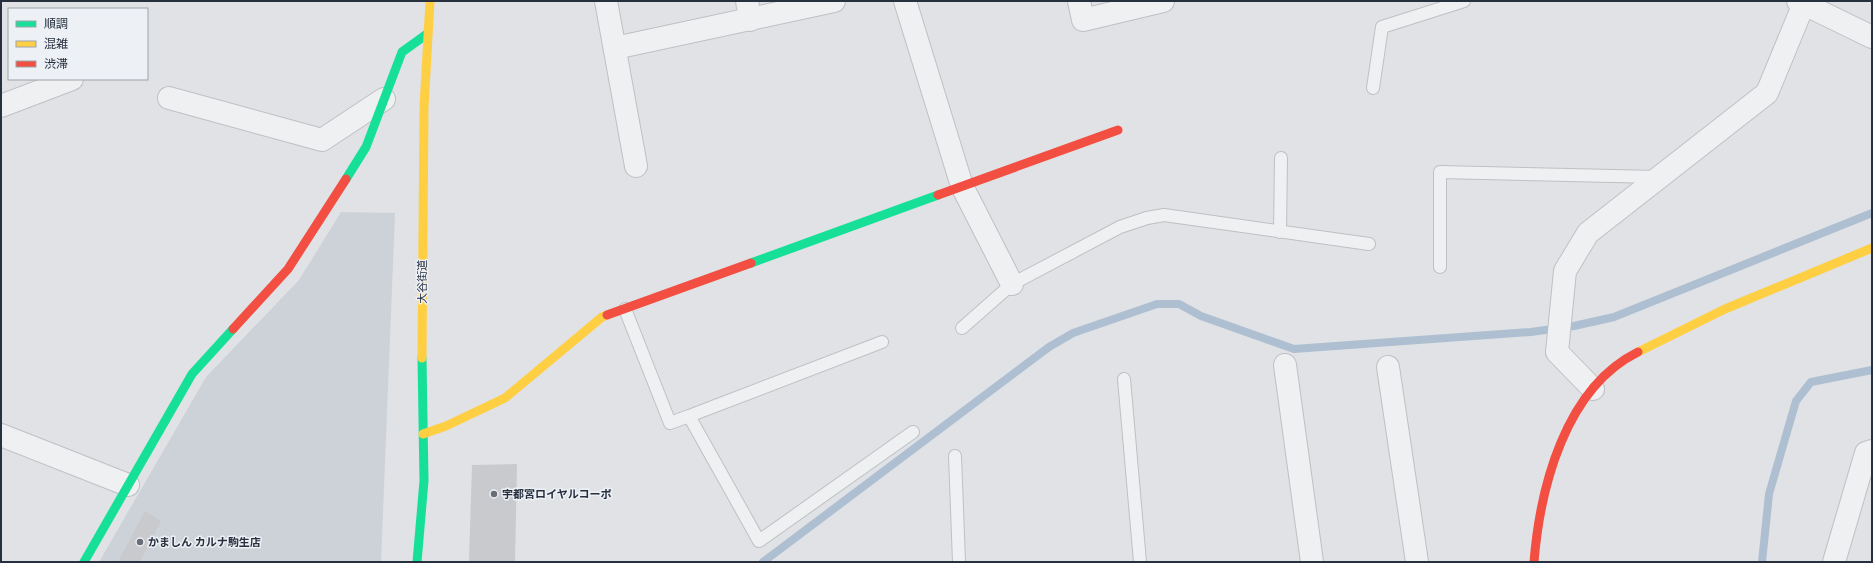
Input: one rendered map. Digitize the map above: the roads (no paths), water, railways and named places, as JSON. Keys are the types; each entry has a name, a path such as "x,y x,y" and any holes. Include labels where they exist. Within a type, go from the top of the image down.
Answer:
{"street":[{"name":"大谷街道","path":"417,562 424,481 422,372 424,107 430,1"},
{"path":"606,1 636,166"},
{"path":"615,48 748,10 834,1"},
{"path":"905,1 962,186 1012,284"},
{"path":"1079,1 1083,20 1163,1"},
{"path":"1593,390 1557,352 1565,271 1588,233 1767,92 1803,2 1872,37"},
{"path":"84,562 192,374 288,270 366,147 402,52 427,34"},
{"path":"1,106 69,80"},
{"path":"169,98 322,140 384,98"},
{"path":"423,434 446,426 504,398 602,317 1118,130"},
{"path":"1534,562 1536,537 1550,471 1571,420 1593,390 1620,361 1725,309 1872,248"},
{"path":"1285,365 1312,562"},
{"path":"1388,367 1417,562"},
{"path":"1,435 128,486"},
{"path":"1834,562 1866,453 1872,451"}],"lane":[{"path":"1373,88 1382,27 1464,1"},
{"path":"1280,232 1281,158"},
{"path":"1440,267 1440,172 1659,177"},
{"path":"962,328 1012,284 1120,227 1147,218 1164,215 1369,244"},
{"path":"625,309 670,423 882,342"},
{"path":"1124,379 1140,562"},
{"path":"689,416 759,541 913,432"},
{"path":"955,456 959,562"}],"waterway":[{"path":"763,562 1049,347 1073,333 1157,304 1179,304 1201,316 1294,349 1531,332 1574,326 1614,317 1872,213"},
{"path":"1762,562 1769,494 1796,401 1811,382 1872,370"}],"place":[{"name":"宇都宮ロイヤルコーポ","path":"494,494"},
{"name":"かましん カルナ駒生店","path":"140,542"}]}
